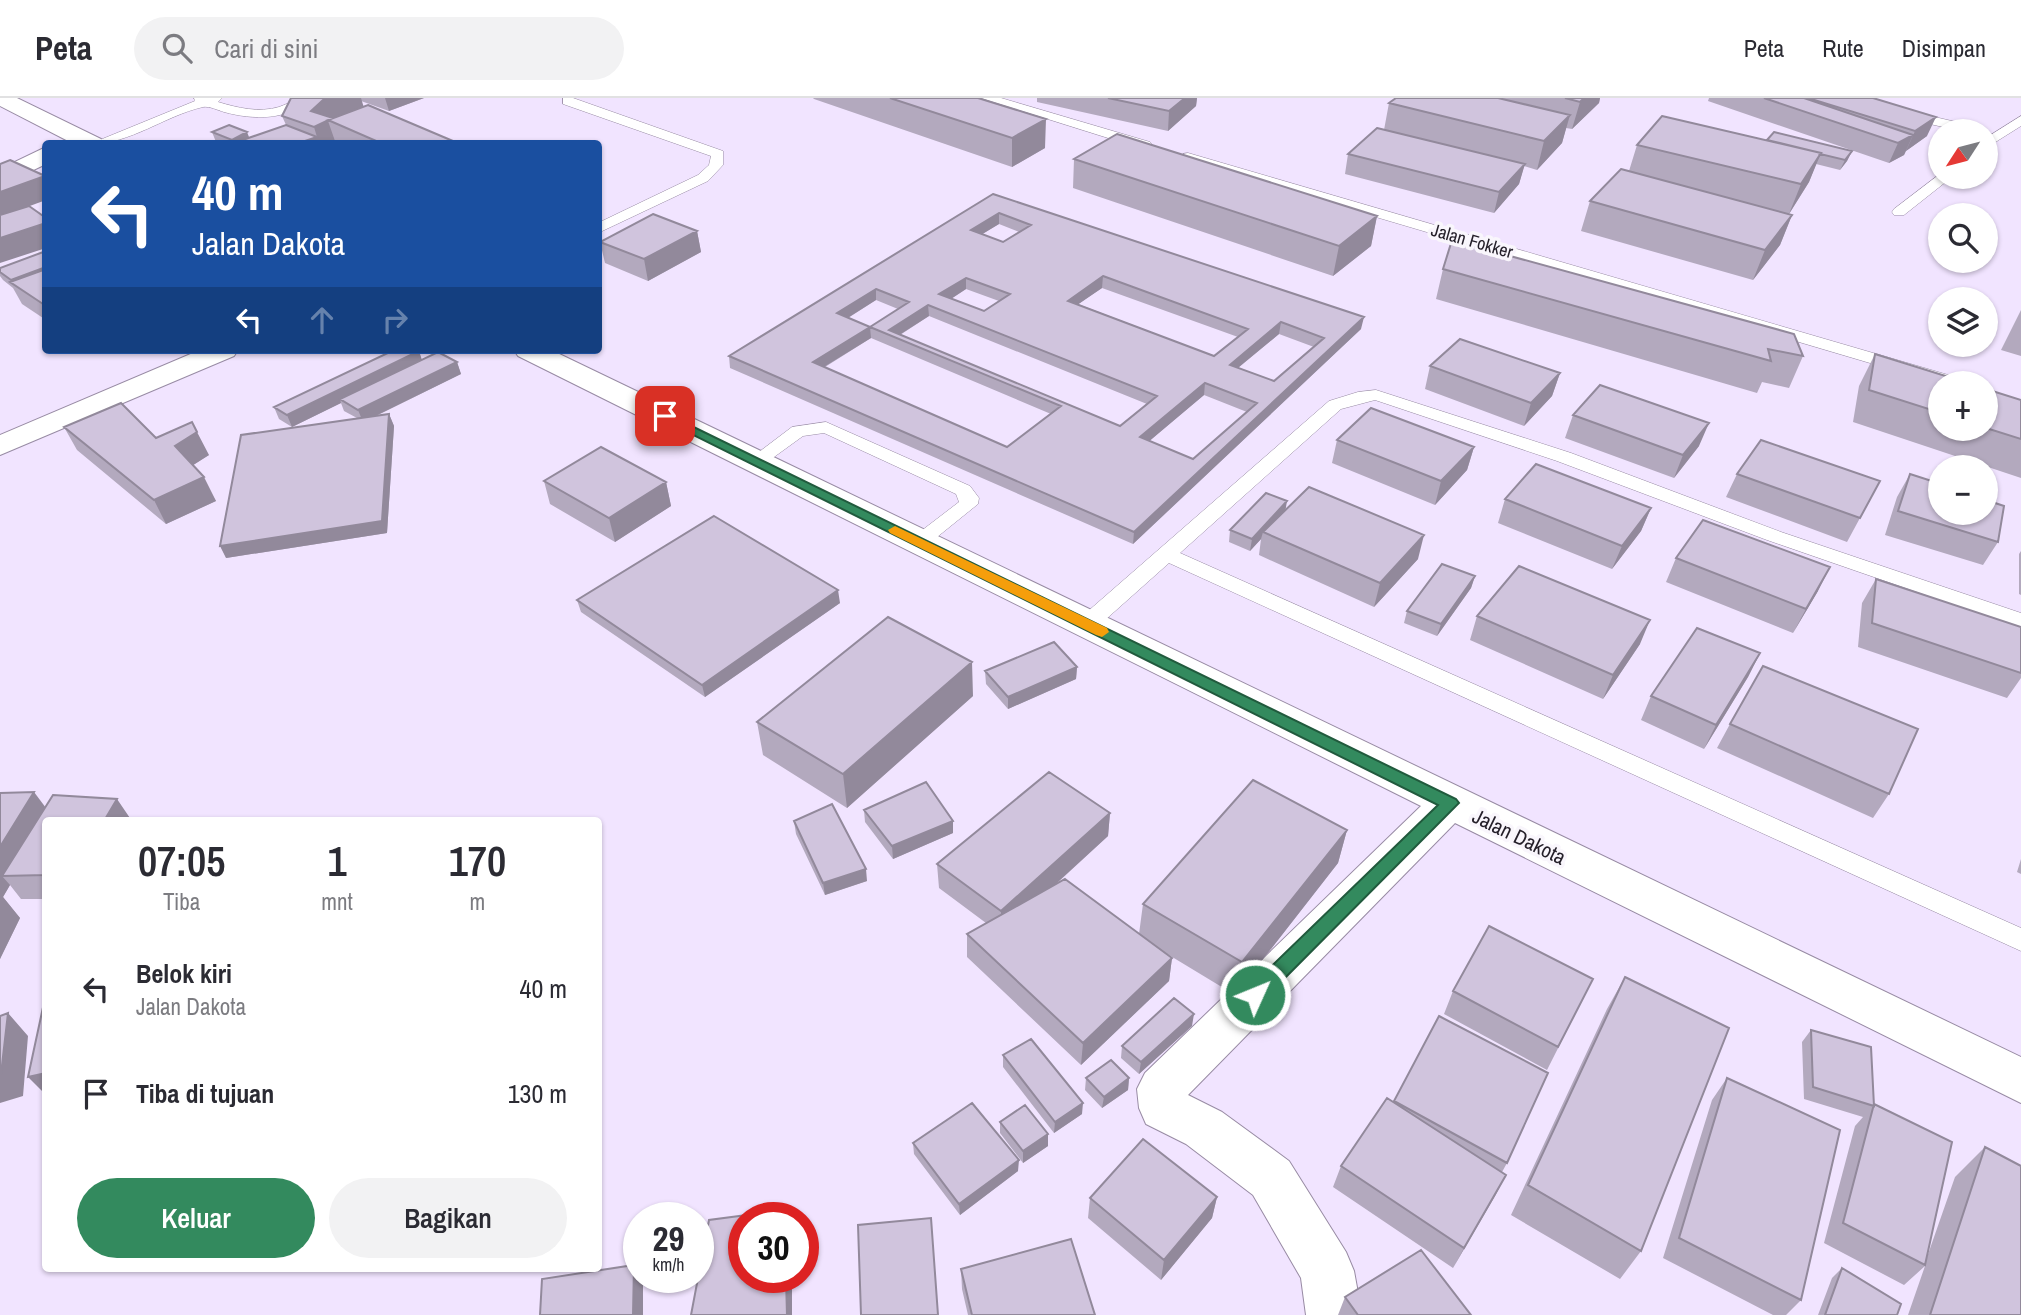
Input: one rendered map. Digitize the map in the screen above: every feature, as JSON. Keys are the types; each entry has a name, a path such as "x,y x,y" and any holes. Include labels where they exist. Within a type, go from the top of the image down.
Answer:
{"street":[{"path":"0,98 80,140"},
{"path":"0,178 42,157"},
{"path":"0,446 216,354"},
{"name":"Jalan Dakota","path":"536,354 2021,1081"},
{"path":"1334,1315 1327,1271 1271,1178 1204,1128 1164,1108 1162,1089 1450,803"}],"lane":[{"path":"90,140 206,99 234,111 270,114 286,110 305,98"},
{"name":"Jalan Fokker","path":"987,98 1928,375"},
{"path":"568,101 718,154 719,163 716,169 703,178 602,227"},
{"path":"1998,133 2021,120"},
{"path":"1899,212 1929,189"},
{"path":"1087,624 1335,405 1376,395 1551,453 1774,536 2021,621"},
{"path":"756,461 798,431 826,427 963,490 969,498 968,504 919,542"},
{"path":"1166,554 2021,940"}],"building":[{"path":"291,98 326,98 311,111 333,118 314,127 282,116"},
{"path":"890,98 978,98 1046,119 1012,138"},
{"path":"1108,98 1185,98 1169,111"},
{"path":"1396,98 1498,98 1570,115 1544,141 1389,103"},
{"path":"1565,98 1584,98 1580,102"},
{"path":"1764,98 1804,98 1913,135 1898,143"},
{"path":"1808,98 1873,98 1936,117 1928,119 1928,122 1915,131"},
{"path":"368,105 451,140 374,140 328,120"},
{"path":"1662,116 1821,153 1801,184 1637,145"},
{"path":"229,125 247,132 232,140 212,132"},
{"path":"286,125 317,137 308,140 243,140"},
{"path":"1377,128 1525,164 1499,192 1348,154"},
{"path":"1774,132 1852,151 1845,160 1767,140"},
{"path":"1117,134 1377,216 1339,246 1074,159"},
{"path":"10,160 42,175 42,177 0,192 0,164"},
{"path":"1621,169 1792,215 1765,250 1590,201"},
{"path":"993,194 1364,317 1134,532 729,356","holes":["999,213 1031,225 1003,242 971,230","1103,276 1248,329 1214,356 1068,301","966,278 1010,294 984,311 939,294","876,289 909,302 870,327 837,313","928,305 1157,396 1120,426 889,330","1281,322 1324,338 1274,381 1230,365","870,327 1061,406 1007,447 813,362","1205,383 1257,403 1193,459 1140,437"]},
{"path":"29,206 42,215 42,224 0,238 0,215"},
{"path":"653,214 697,231 644,259 602,241"},
{"path":"1452,240 1794,334 1803,356 1768,349 1771,361 1443,269"},
{"path":"42,252 42,268 11,280 0,272 0,268"},
{"path":"42,270 42,303 10,282"},
{"path":"1460,339 1560,373 1531,403 1430,366"},
{"path":"386,354 413,354 287,415 274,407"},
{"path":"434,354 442,354 457,362 358,410 340,399"},
{"path":"1875,354 1930,371 1928,409 1869,390"},
{"path":"1600,385 1709,423 1683,455 1573,415"},
{"path":"1998,393 2021,400 2021,439 1998,432"},
{"path":"121,403 156,438 192,422 197,432 175,446 204,477 154,500 64,427"},
{"path":"1371,408 1474,447 1441,481 1337,440"},
{"path":"389,414 382,521 220,546 241,435"},
{"path":"1761,440 1880,481 1860,518 1737,474"},
{"path":"601,447 666,482 609,518 544,481"},
{"path":"1536,464 1651,508 1622,546 1505,499"},
{"path":"1910,474 1928,480 1928,520 1898,511"},
{"path":"1309,487 1424,535 1380,583 1263,532"},
{"path":"1266,493 1287,501 1252,539 1230,530"},
{"path":"1998,504 2004,506 1998,542 1943,525 1998,525"},
{"path":"714,516 838,590 702,685 577,600"},
{"path":"1703,520 1830,567 1806,609 1676,558"},
{"path":"1442,564 1475,576 1441,624 1407,611"},
{"path":"1519,566 1650,620 1613,675 1477,616"},
{"path":"1876,579 2021,627 2021,673 1872,623"},
{"path":"888,617 972,662 843,774 757,722"},
{"path":"1697,628 1760,653 1716,725 1651,696"},
{"path":"1054,642 1077,667 1008,697 985,671"},
{"path":"1763,666 1918,729 1889,794 1730,724"},
{"path":"1049,772 1110,813 1001,911 937,864"},
{"path":"1253,780 1347,830 1242,962 1143,904"},
{"path":"926,782 953,821 892,846 864,810"},
{"path":"34,792 0,847 0,793"},
{"path":"53,795 117,799 106,817 42,817 42,875 2,876"},
{"path":"832,804 866,869 823,883 794,821"},
{"path":"1065,879 1172,958 1083,1043 967,934"},
{"path":"1489,926 1593,979 1558,1047 1453,991"},
{"path":"1625,977 1729,1028 1641,1251 1528,1185"},
{"path":"1174,998 1194,1014 1141,1062 1122,1046"},
{"path":"42,1012 42,1074 28,1077"},
{"path":"8,1013 1,1074 0,1074 0,1016"},
{"path":"1439,1016 1548,1073 1507,1163 1394,1101"},
{"path":"1811,1030 1871,1047 1874,1106 1813,1087"},
{"path":"1031,1039 1083,1103 1055,1122 1003,1055"},
{"path":"1111,1060 1129,1078 1104,1097 1086,1078"},
{"path":"1727,1078 1840,1130 1801,1300 1679,1238"},
{"path":"1387,1098 1506,1175 1464,1248 1341,1166"},
{"path":"972,1103 1019,1160 959,1204 913,1143"},
{"path":"1874,1104 1952,1142 1925,1265 1843,1223"},
{"path":"1025,1105 1048,1134 1023,1151 1000,1122"},
{"path":"1143,1139 1217,1197 1164,1260 1090,1198"},
{"path":"1985,1147 2021,1166 2021,1315 1930,1315"},
{"path":"728,1218 728,1293 786,1293 787,1315 691,1315 695,1293 714,1293 714,1219"},
{"path":"931,1218 938,1315 861,1315 858,1225"},
{"path":"1071,1239 1095,1315 972,1315 961,1269"},
{"path":"1421,1250 1471,1315 1358,1315 1345,1297"},
{"path":"623,1267 623,1293 633,1293 633,1315 540,1315 542,1279 602,1272"},
{"path":"1842,1268 1901,1304 1897,1315 1825,1315"}],"slow traffic":[{"path":"895,530 1102,632"}],"route":[{"path":"665,416 1450,803 1255,995"}]}
